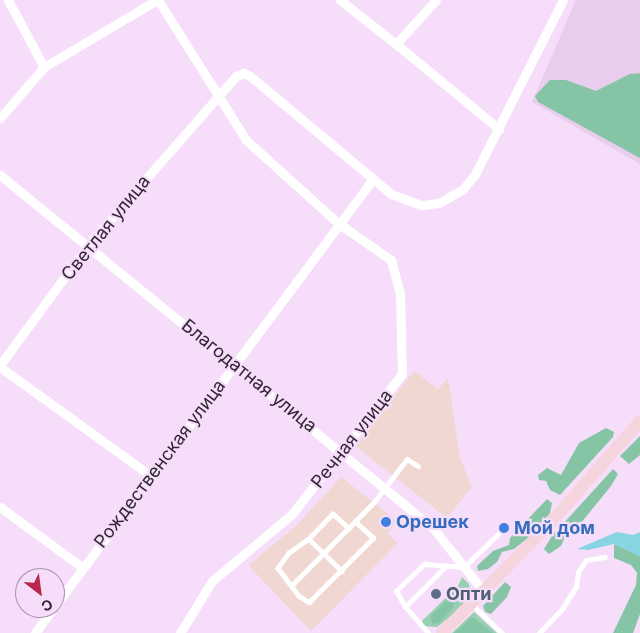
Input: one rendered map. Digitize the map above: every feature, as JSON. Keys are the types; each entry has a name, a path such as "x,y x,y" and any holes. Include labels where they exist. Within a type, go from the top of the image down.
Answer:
{"main road":[{"path":"442,633 502,573 640,421"}],"street":[{"path":"8,0 44,67"},
{"path":"0,118 30,80 44,67 157,0"},
{"name":"Речная улица","path":"157,0 246,140 338,223 391,260 400,294 402,374 342,453 292,514 212,581 180,633"},
{"path":"340,0 499,129"},
{"path":"396,44 436,0"},
{"path":"373,179 406,201 422,205 439,203 463,189 475,174 499,129 563,0"},
{"name":"Светлая улица","path":"0,366 88,245 218,96 242,72 250,76 373,179"},
{"name":"Благодатная улица","path":"0,174 433,528 484,592"},
{"name":"Рождественская улица","path":"65,592 338,223 373,179"},
{"path":"0,366 151,476"},
{"path":"0,507 83,568"},
{"name":"Рождественская улица","path":"35,633 46,618"}],"lane":[{"path":"291,586 349,529 385,489 407,459 418,466"},
{"path":"349,529 333,514 309,539 289,553 278,568 291,586 308,602 374,538 355,522"},
{"path":"428,633 405,607 396,591 424,564 464,567 498,534"},
{"path":"309,539 342,571"},
{"path":"539,633 562,609 576,587 578,572 586,560 605,557"},
{"path":"405,607 446,566"},
{"path":"472,604 502,633"}],"shaded area":[{"path":"576,0 640,0 640,164 532,102"},
{"path":"414,371 438,389 448,378 460,458 472,487 447,518 355,446"},
{"path":"341,477 397,521 387,534 398,543 311,631 248,565 296,526"}],"green space":[{"path":"640,73 640,158 538,102 535,96 550,80 566,80 596,91 630,74"},
{"path":"606,428 614,432 613,437 560,495 550,490 546,481 539,480 538,475 547,468 561,475 579,443"},
{"path":"640,436 640,455 629,464 620,456"},
{"path":"613,469 618,474 611,486 576,529 566,534 561,546 549,554 544,549 552,536"},
{"path":"547,499 552,503 550,513 534,533 514,549 502,552 497,562 488,569 478,571 477,566 493,551 509,545 510,538"},
{"path":"614,544 640,556 640,614 633,633 613,633 636,585 637,573 631,565 614,558"},
{"path":"462,577 469,584 470,591 463,607 437,627 423,626 422,621 458,586"},
{"path":"505,582 511,587 507,597 491,614 485,612 483,606"},
{"path":"446,601 454,603 453,608 439,623 432,624 431,616"},
{"path":"474,612 497,633 452,633"},
{"path":"474,618 493,633 454,633 470,619"}],"water":[{"path":"617,532 633,535 640,532 640,556 614,544 588,550 577,549"}],"place":[{"name":"Орешек","path":"386,522"},
{"name":"Мой дом","path":"504,528"},
{"name":"Опти","path":"436,594"}]}
